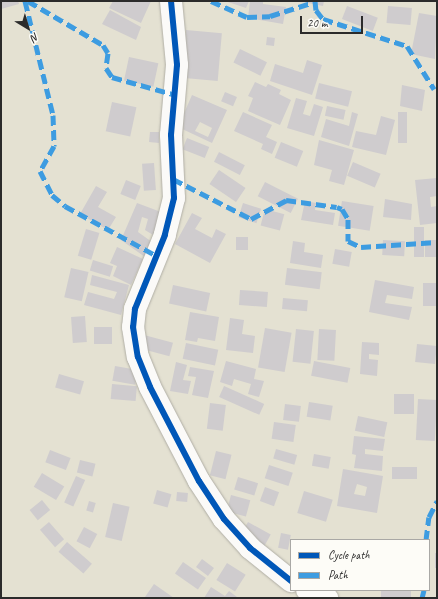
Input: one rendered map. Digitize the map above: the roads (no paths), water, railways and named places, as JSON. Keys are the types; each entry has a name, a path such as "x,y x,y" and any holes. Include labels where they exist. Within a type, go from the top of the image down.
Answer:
{"street":[{"path":"171,1 177,65 171,135 174,198 165,235 135,309 134,327 138,357 150,387 190,463 224,519 250,548 290,580"},
{"path":"310,591 327,598"}]}
